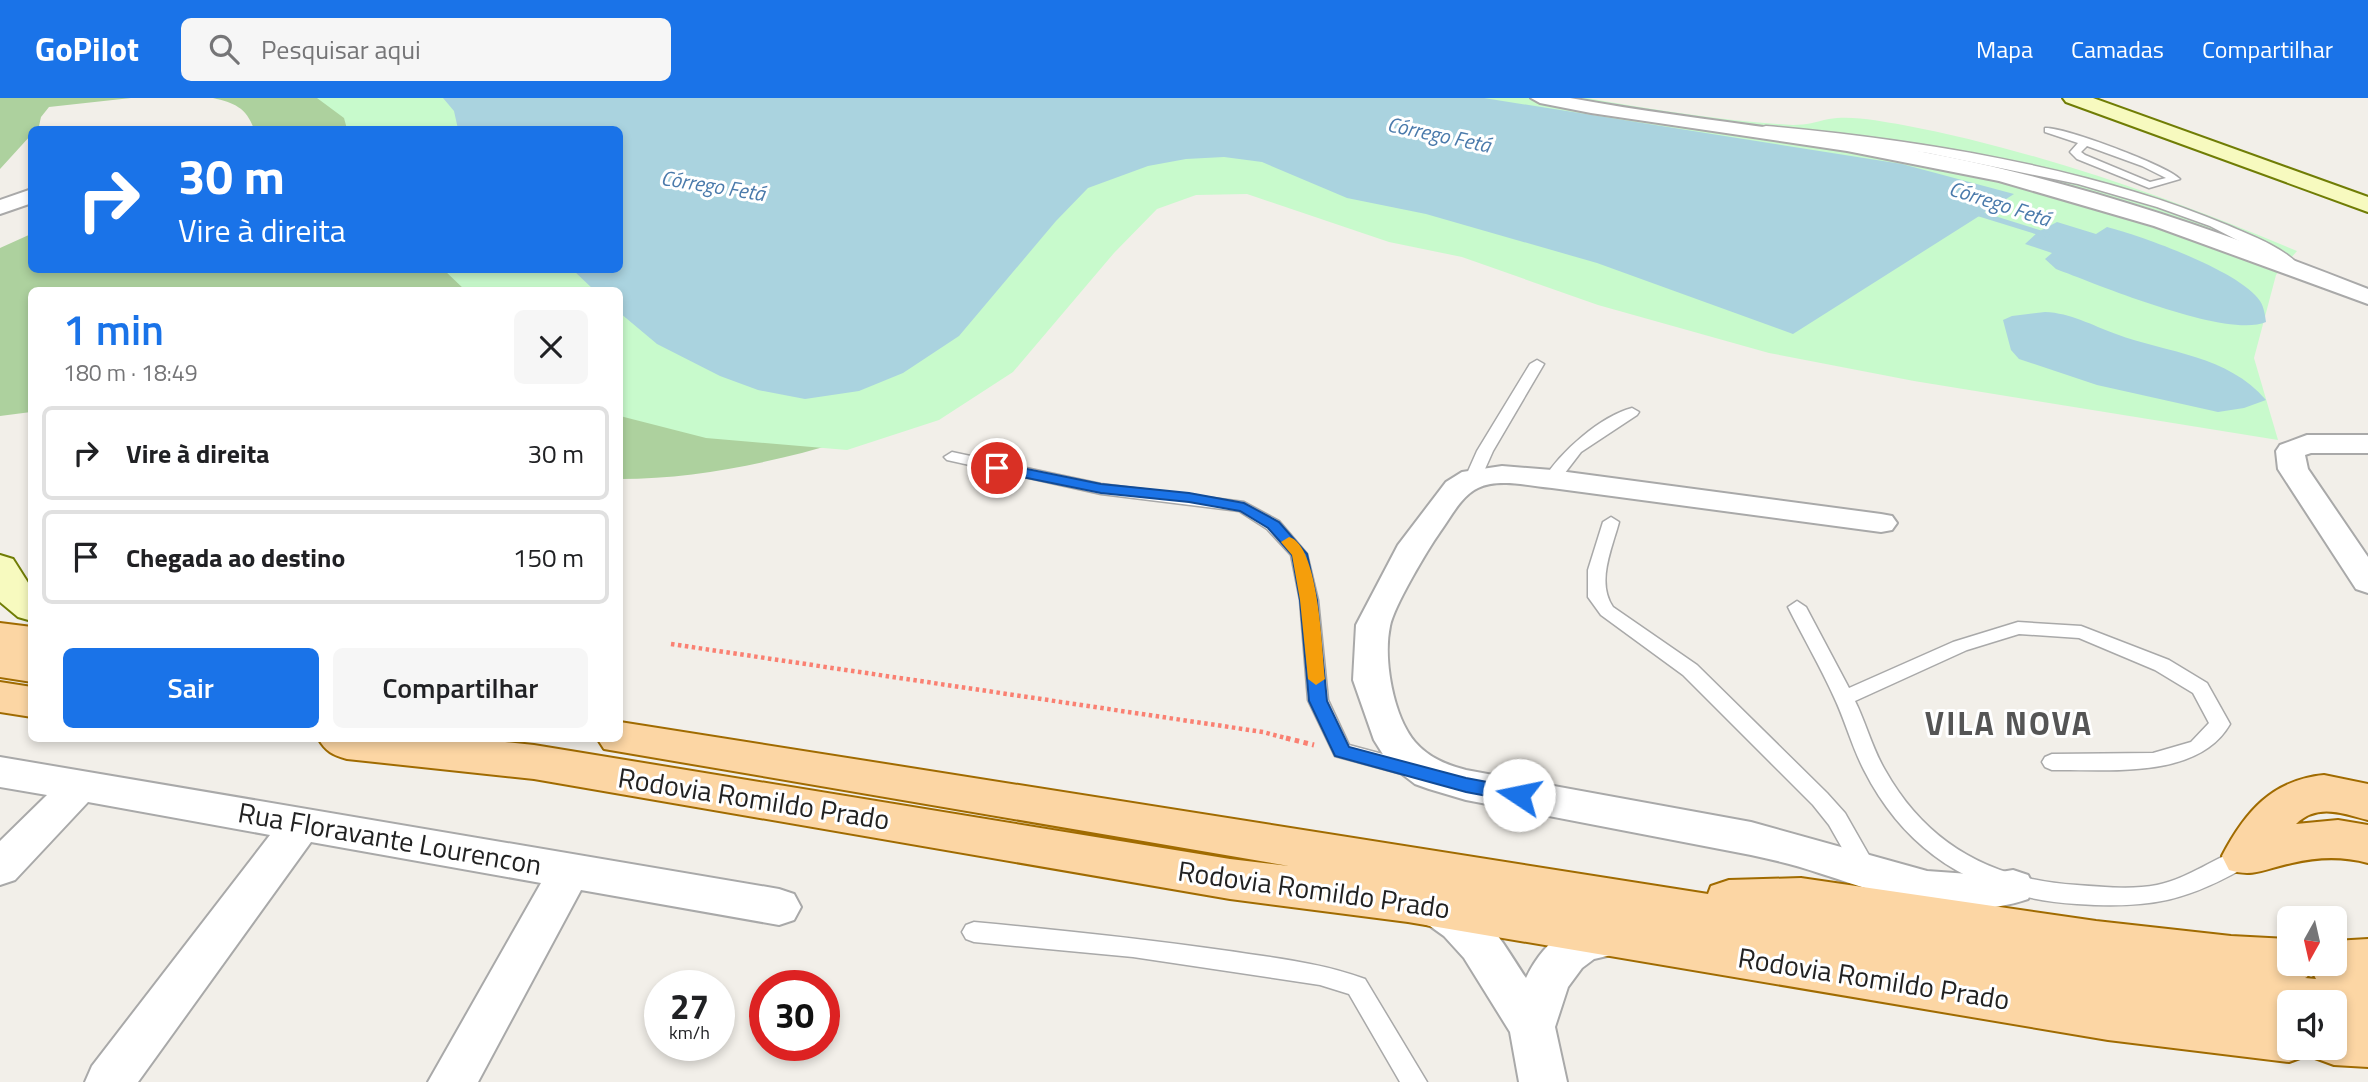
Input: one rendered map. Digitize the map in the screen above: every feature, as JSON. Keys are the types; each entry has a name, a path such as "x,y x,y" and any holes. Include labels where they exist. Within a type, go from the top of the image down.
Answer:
{"main road":[{"path":"0,636 28,640"},
{"path":"0,663 28,667"},
{"path":"0,697 28,701"},
{"name":"Rodovia Romildo Prado","path":"623,739 2082,976 2277,999"},
{"name":"Rodovia Romildo Prado","path":"355,742 534,762 1230,879 1408,901 2108,1016 2270,1036"},
{"path":"2246,856 2287,803 2304,794 2323,791 2368,802"},
{"path":"2246,856 2314,841 2348,838 2368,844"},
{"path":"1654,905 1801,898 2096,943 2277,960"},
{"path":"2347,962 2368,961"},
{"path":"2347,1004 2368,1005"},
{"path":"2347,1041 2368,1042"}],"street":[{"path":"1540,98 1647,117 1842,143 1950,164 2054,189 2195,232 2368,297"},
{"path":"2073,98 2363,200"},
{"path":"0,208 28,197"},
{"path":"2368,444 2307,444 2291,452 2292,470 2356,549 2368,582"},
{"path":"1881,523 1552,479 1502,475 1474,478 1457,488 1415,545 1373,625 1371,680 1387,730 1404,754 1429,774 1466,785 1794,849 1906,885 1962,894 1988,894 2013,887"},
{"path":"0,567 17,598 28,605"},
{"name":"Rua Floravante Lourencon","path":"0,772 779,906"},
{"path":"0,868 81,785"},
{"path":"109,1082 302,823"},
{"path":"452,1082 571,869"},
{"path":"1408,901 1445,913 1480,945 1532,1027 1544,1082"},
{"path":"1532,1027 1541,994 1553,968 1576,944 1595,938 1614,938 2140,1022 2270,1036"}],"lane":[{"path":"2049,130 2083,144 2102,148 2175,179 2149,185 2081,157 2075,152 2083,144"},
{"path":"1474,478 1485,450 1537,365"},
{"path":"1552,479 1559,464 1574,450 1632,412"},
{"path":"952,457 1101,489 1244,507 1273,525 1299,554 1308,600 1318,701 1342,751 1429,774"},
{"path":"1611,522 1597,570 1597,597 1607,611 1690,670 1821,799 1837,819 1868,873"},
{"path":"1797,607 1844,698 1879,779 1919,832 1945,855 1978,874 2013,887 2065,895 2156,894 2215,875 2246,856"},
{"path":"1844,698 1960,646 2018,628 2081,632 2162,665 2200,688 2220,724 2198,747 2153,761 2052,762"},
{"path":"974,932 1133,947 1320,975 1357,986 1414,1082"}],"path":[{"path":"671,644 1263,732 1342,751"}],"green space":[{"path":"0,98 131,98 49,107 41,117 39,126 28,126 28,138 0,169"},
{"path":"213,98 444,98 470,126 253,126 243,111"},
{"path":"317,98 1587,98 1767,123 1798,125 1847,118 1885,122 1953,135 2053,162 2153,195 2297,251 2276,275 2254,358 2278,440 1914,381 1769,353 1598,305 1462,257 1389,242 1247,194 1196,195 1157,209 1114,253 1013,372 939,420 847,450 706,438 623,417 623,287 462,287 447,273 623,273 623,126 346,126 344,118"},
{"path":"28,235 28,273 610,273 841,442 787,457 704,473 623,479 623,287 28,287 28,412 0,416 0,248"}],"water":[{"path":"443,98 1484,98 1902,164 2014,194 1793,334 1597,263 1426,214 1347,198 1262,162 1224,157 1186,159 1148,166 1088,188 1056,221 959,336 903,373 859,391 805,399 758,390 720,376 657,344 623,316 623,287 591,287 576,273 623,273 623,126 457,126 454,111"},
{"path":"2057,222 2096,234 2107,227 2166,246 2212,267 2233,278 2260,301 2266,322 2248,325 2194,317 2056,269 2045,259 2052,253 2025,244 2038,232"},
{"path":"2045,312 2072,317 2116,334 2215,364 2251,385 2266,400 2244,408 2218,412 2097,385 2019,359 2011,350 2003,320 2012,316"}],"waterway":[{"name":"Córrego Fetá","path":"1970,211 2047,235"}],"slow traffic":[{"path":"1289,542 1299,554 1308,600 1316,679"}],"district":[{"name":"VILA NOVA","path":"2009,723"}],"route":[{"path":"997,468 1101,489 1244,507 1273,525 1299,554 1308,600 1318,701 1342,751 1466,785 1519,795"}]}
